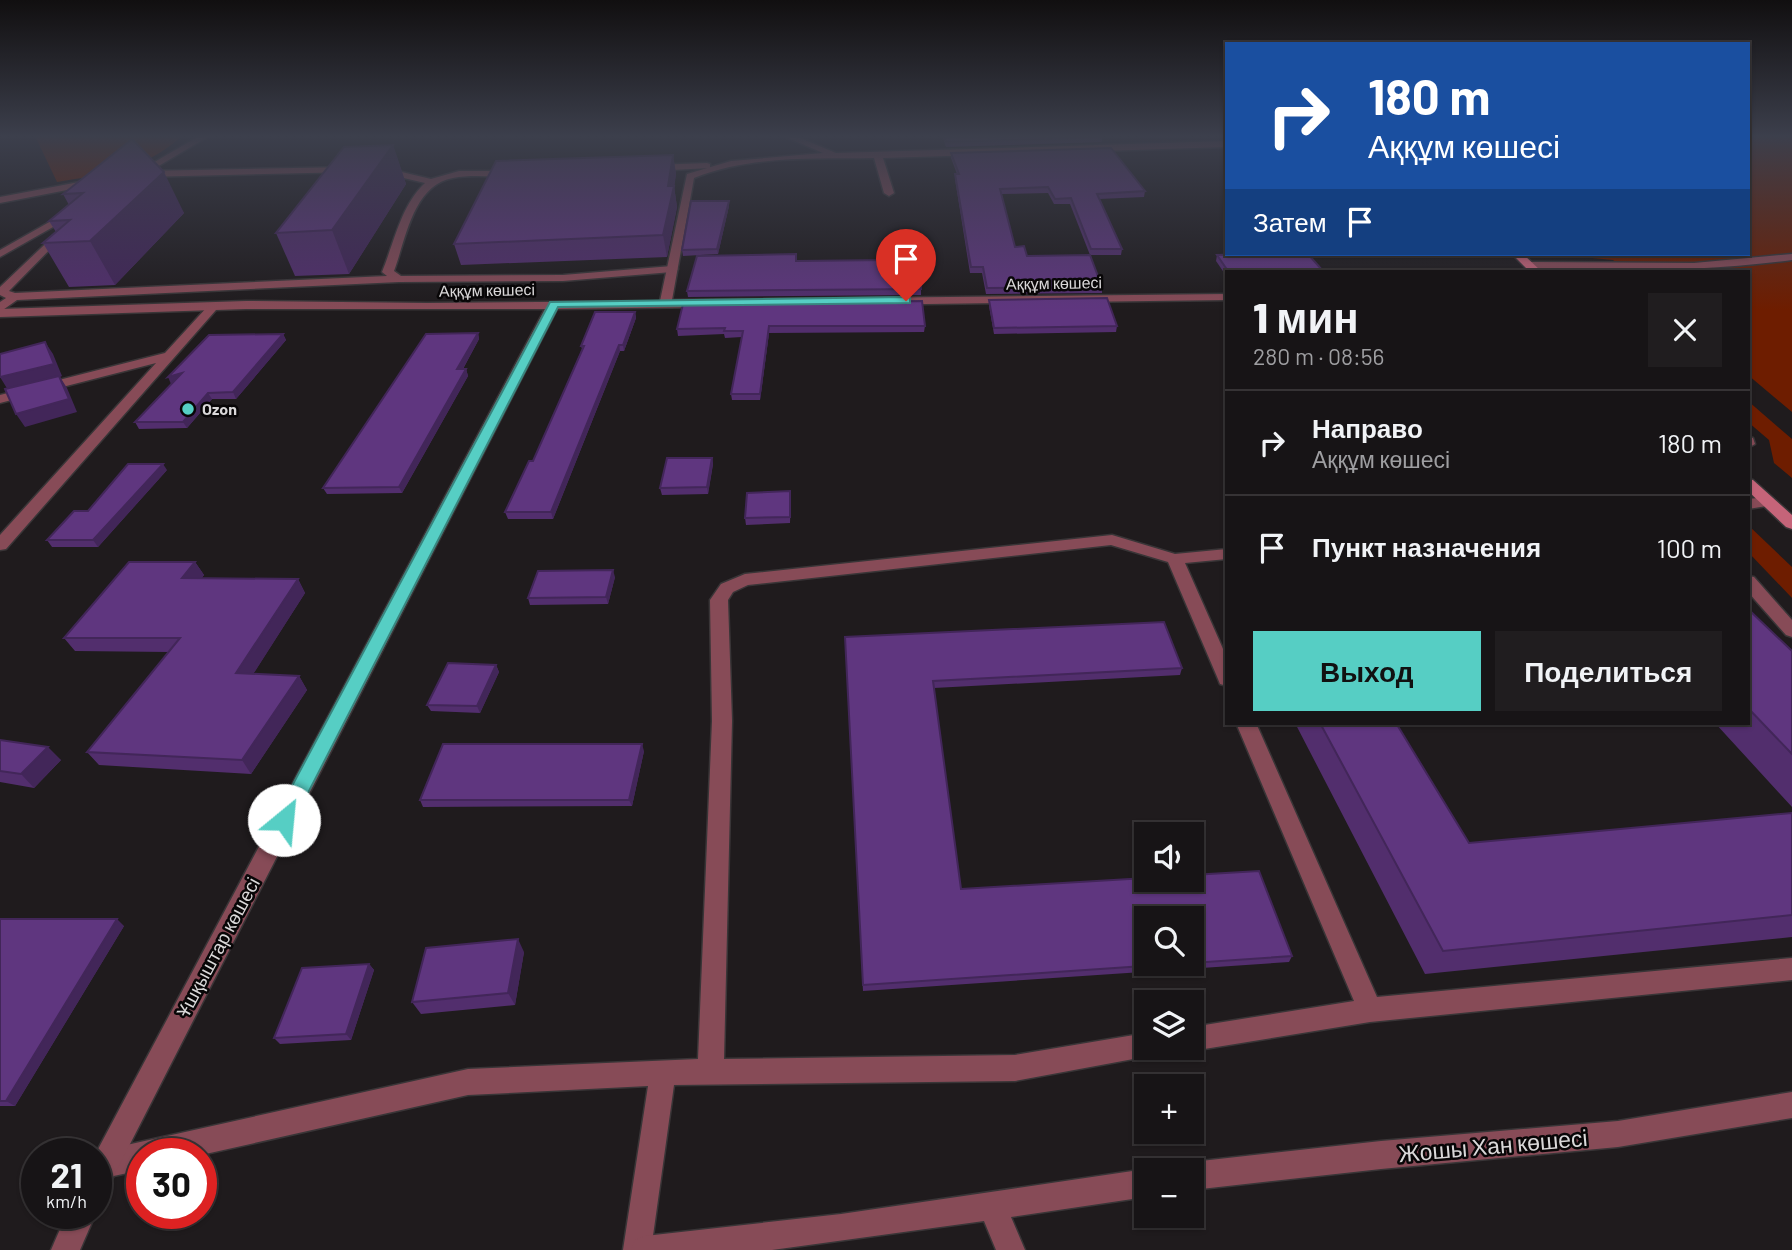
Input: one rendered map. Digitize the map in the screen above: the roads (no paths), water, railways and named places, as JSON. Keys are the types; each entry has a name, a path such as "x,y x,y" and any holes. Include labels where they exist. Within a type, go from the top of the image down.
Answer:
{"main road":[{"path":"1519,256 1532,268"},
{"path":"1750,485 1792,524"}],"street":[{"path":"0,200 35,193"},
{"path":"399,279 388,272 409,218 423,193"},
{"path":"666,304 687,193"},
{"path":"0,254 82,207"},
{"path":"71,214 66,227 2,292 14,297 399,279 563,278 672,269"},
{"path":"1532,268 1723,265 1792,257"},
{"path":"0,311 14,297"},
{"name":"Аққұм көшесі","path":"0,311 212,308 246,305 427,307 1225,297"},
{"name":"Ұшқыштар көшесі","path":"112,1150 554,304"},
{"path":"0,545 212,308"},
{"path":"0,399 168,356"},
{"path":"1750,504 1768,502"},
{"path":"710,1071 722,721 719,600 727,589 745,580 1112,540 1175,559 1225,554"},
{"path":"1175,559 1225,674"},
{"path":"1750,583 1792,631"},
{"path":"1247,725 1370,1010"},
{"path":"1204,1037 1370,1010 1792,969"},
{"path":"217,1138 468,1082 663,1072 1016,1068 1134,1048"},
{"path":"637,1250 663,1072"},
{"name":"Жошы Хан көшесі","path":"1204,1175 1381,1155 1618,1135 1792,1105"},
{"path":"645,1250 841,1227 1134,1185"},
{"path":"991,1205 1011,1250"},
{"path":"65,1250 75,1229"}],"place":[{"name":"Ozon","path":"188,409"}]}
